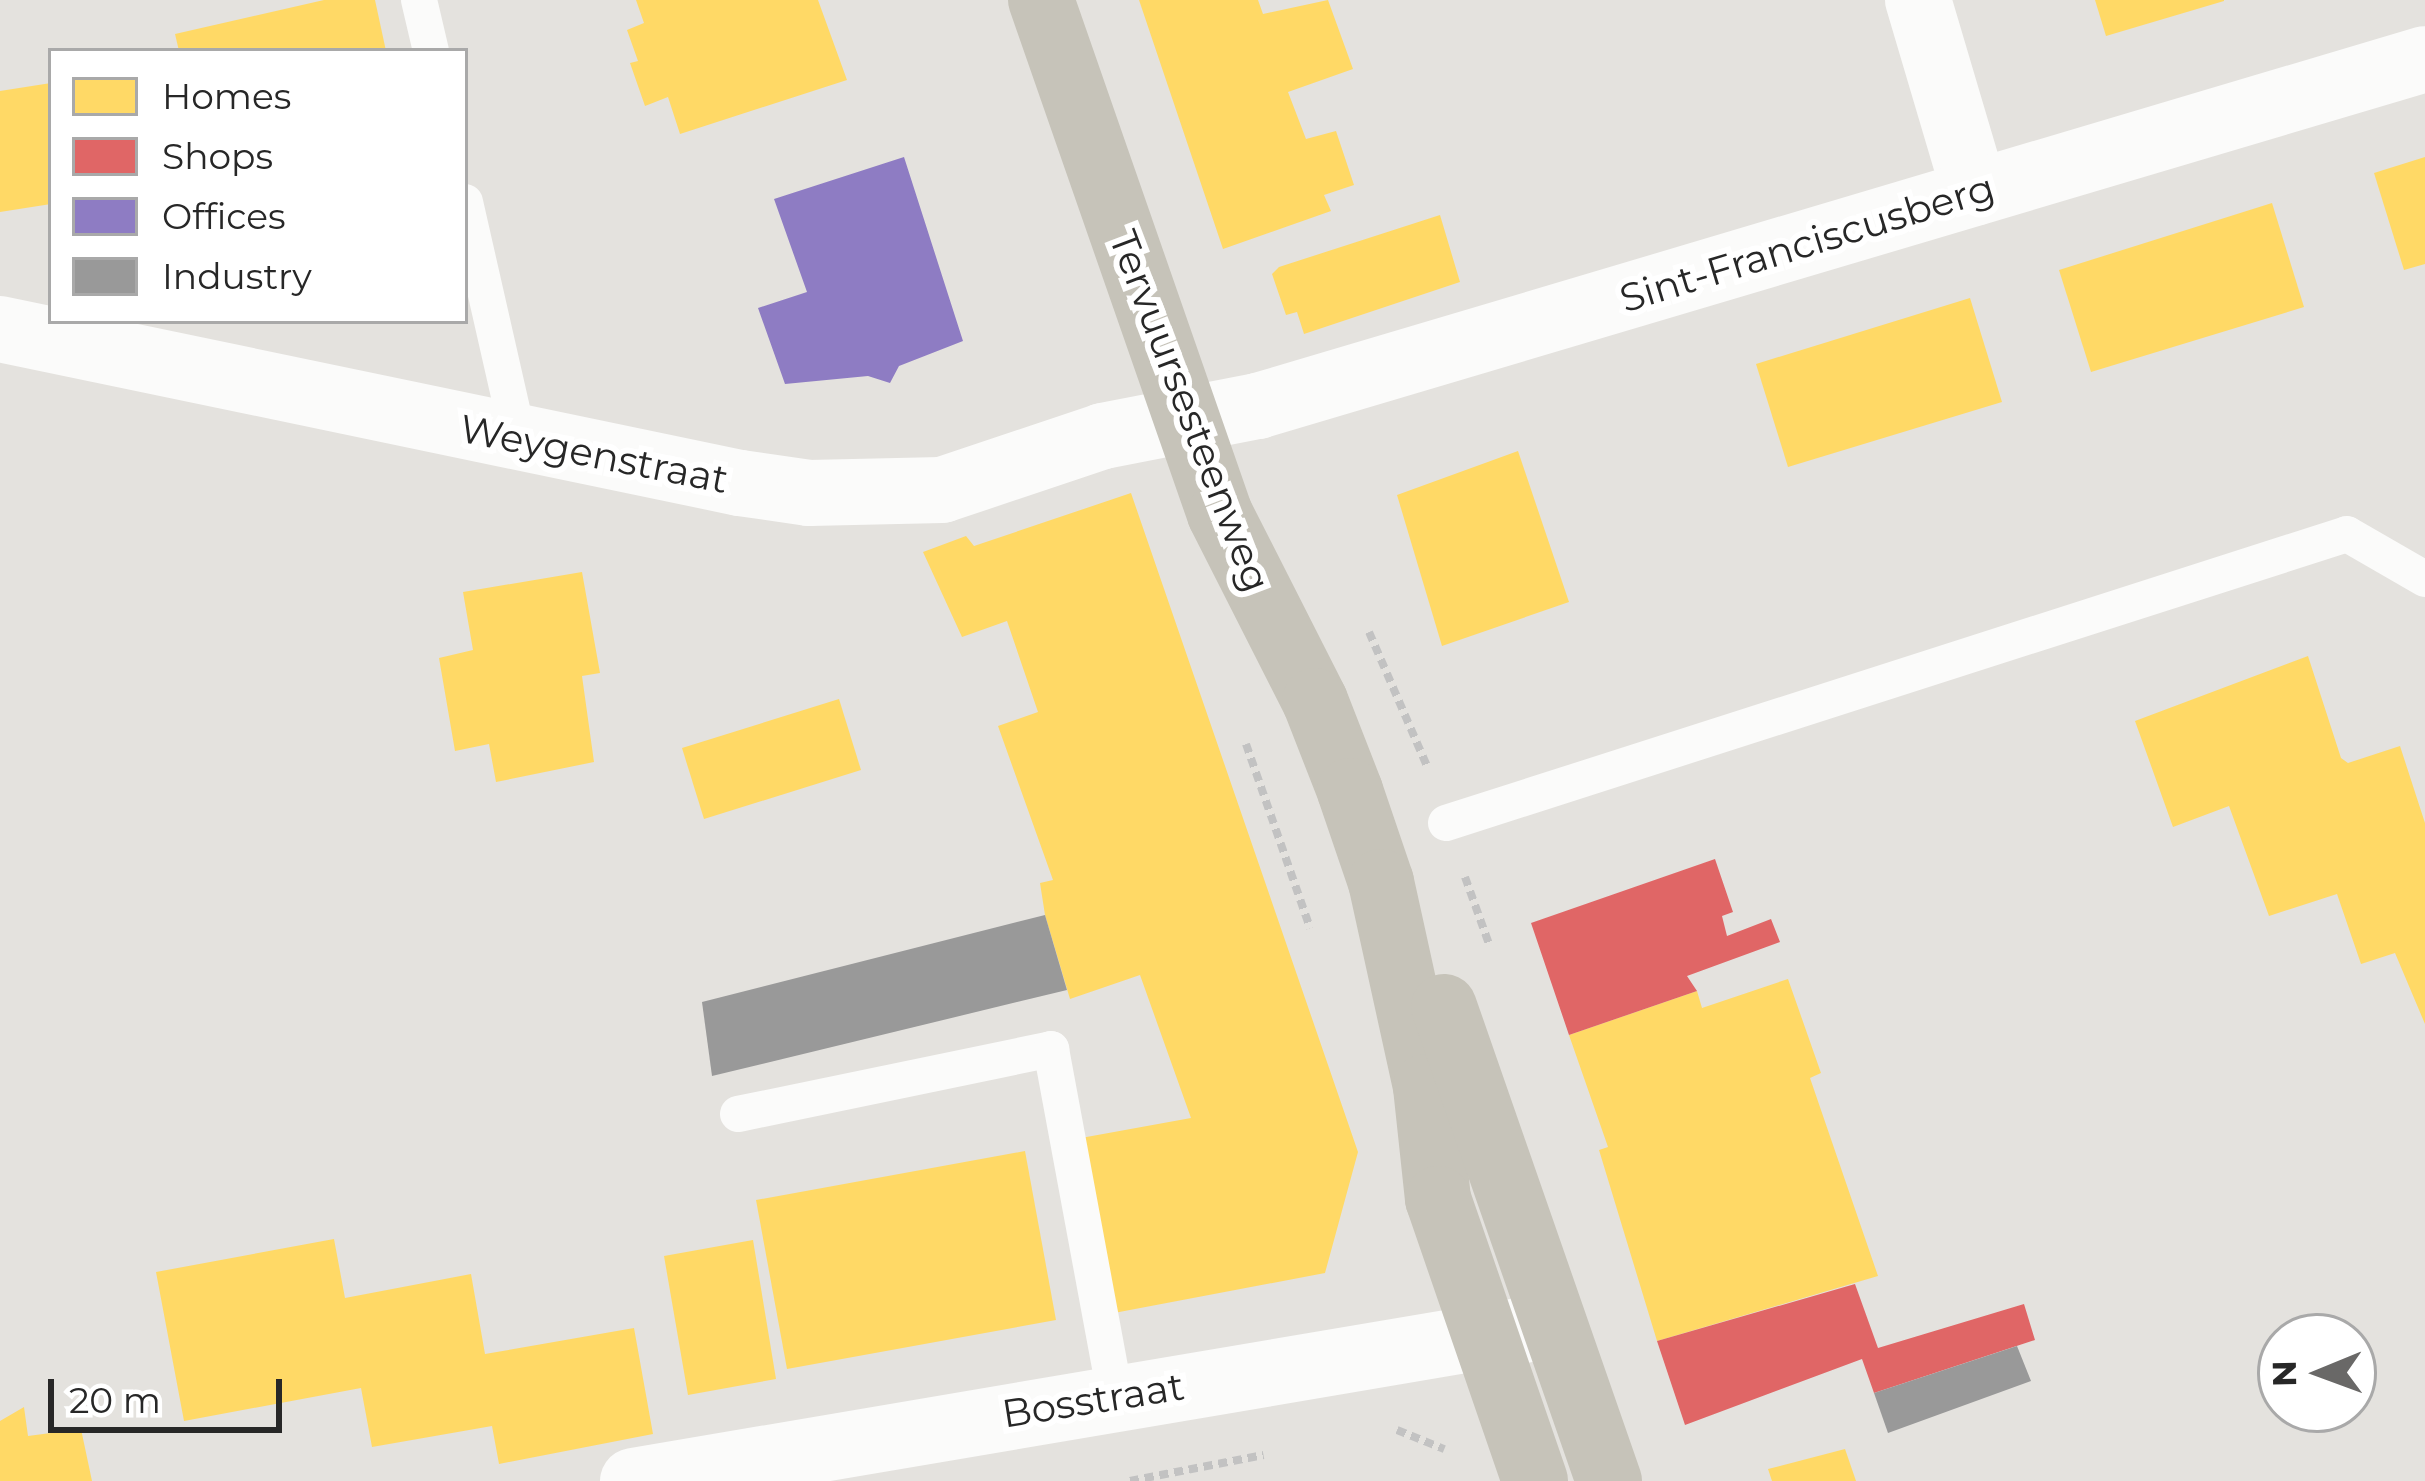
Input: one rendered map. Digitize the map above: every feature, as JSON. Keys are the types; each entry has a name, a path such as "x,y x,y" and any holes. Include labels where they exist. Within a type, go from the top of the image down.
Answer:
{"main road":[{"name":"Tervuursesteenweg","path":"1041,0 1186,419 1247,575 1315,701 1381,882 1426,1087 1438,1199 1535,1481"},
{"name":"Tervuursesteenweg","path":"1381,882 1421,940 1610,1481"}],"street":[{"path":"1918,0 1975,193"},
{"name":"Sint-Franciscusberg","path":"1186,419 1258,406 2425,59"},
{"name":"Weygenstraat","path":"0,329 740,483 867,493 941,490 1077,443 1186,419"},
{"name":"Bosstraat","path":"634,1481 1553,1325"}],"lane":[{"path":"419,0 430,48"},
{"path":"468,215 519,440"},
{"path":"1446,823 2348,534 2425,579"},
{"path":"738,1114 1051,1049 1114,1396"}],"path":[{"path":"1373,1434 1395,1430 1458,1455"},
{"path":"1130,1481 1285,1451"}],"building: Homes":[{"path":"324,0 375,0 385,48 178,48 175,34"},
{"path":"636,0 818,0 847,80 680,134 668,97 645,106 630,63 638,61 627,30 644,23"},
{"path":"1139,0 1258,0 1263,14 1328,0 1353,69 1288,92 1306,139 1336,131 1354,185 1324,195 1331,211 1223,249"},
{"path":"2095,0 2224,0 2224,1 2106,36"},
{"path":"48,83 48,204 0,212 0,91"},
{"path":"2425,157 2425,264 2404,270 2374,173"},
{"path":"2272,203 2304,307 2091,372 2059,270"},
{"path":"1440,215 1460,282 1304,334 1297,312 1286,315 1272,274 1279,267"},
{"path":"1970,298 2002,402 1788,467 1756,364"},
{"path":"1518,451 1569,602 1442,646 1397,495"},
{"path":"1131,493 1358,1152 1325,1273 1114,1313 1081,1138 1191,1118 1140,975 1070,999 1040,883 1053,880 998,726 1038,712 1007,621 962,637 923,552 966,536 974,546"},
{"path":"582,572 600,673 582,676 594,762 496,782 489,744 455,751 439,658 473,650 463,592"},
{"path":"2308,656 2341,758 2348,763 2400,746 2425,823 2425,1024 2395,953 2361,964 2337,894 2269,916 2229,806 2173,827 2135,721"},
{"path":"839,699 861,770 704,819 682,748"},
{"path":"1788,979 1821,1073 1810,1078 1878,1276 1657,1341 1599,1150 1608,1147 1569,1035 1697,991 1702,1008"},
{"path":"1025,1151 1056,1320 787,1369 756,1200"},
{"path":"334,1239 345,1298 471,1274 485,1354 634,1328 653,1434 499,1464 492,1426 372,1447 361,1388 184,1421 156,1272"},
{"path":"753,1240 776,1379 688,1395 664,1256"},
{"path":"24,1407 28,1436 81,1429 92,1481 0,1481 0,1421"},
{"path":"1845,1449 1856,1481 1772,1481 1768,1469"}],"building: Shops":[{"path":"1715,859 1733,912 1722,916 1727,936 1771,919 1780,942 1687,976 1697,991 1569,1035 1531,923"},
{"path":"1855,1284 1878,1348 2024,1304 2035,1340 1874,1393 1862,1359 1685,1425 1657,1341"}],"building: Offices":[{"path":"904,157 963,341 899,366 890,383 868,376 785,384 758,308 807,292 774,199"}],"building: Industry":[{"path":"1045,915 1067,990 712,1076 702,1002"},
{"path":"2017,1346 2031,1381 1888,1433 1874,1393"}]}
